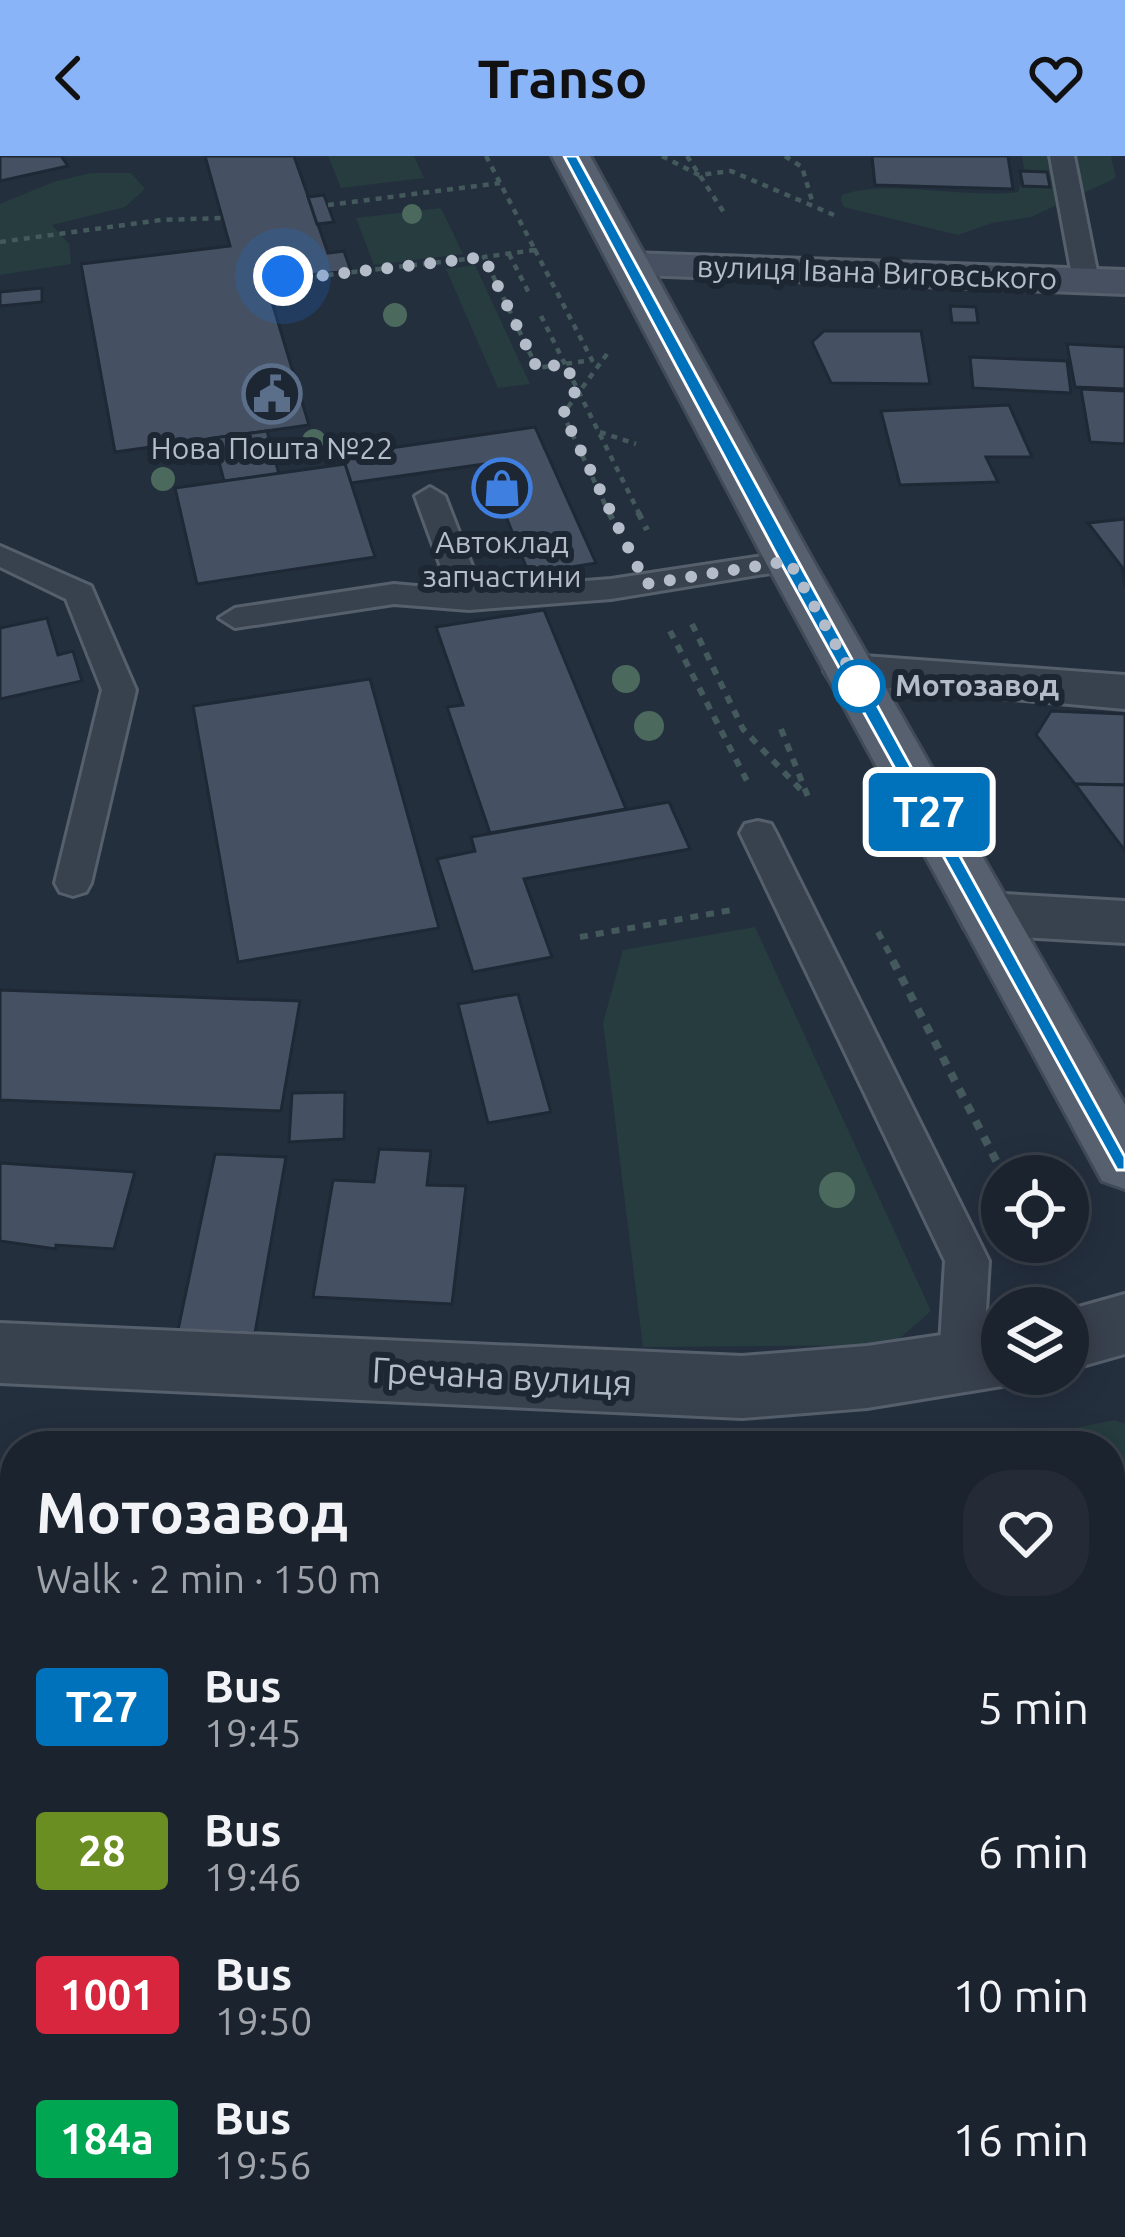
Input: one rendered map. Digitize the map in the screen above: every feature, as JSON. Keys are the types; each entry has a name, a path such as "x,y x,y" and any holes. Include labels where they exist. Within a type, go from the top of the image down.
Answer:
{"main road":[{"path":"571,156 789,561 1125,1163"},
{"name":"вулиця Івана Виговського","path":"630,265 1106,282"}],"street":[{"path":"850,671 1125,692"},
{"path":"986,914 1125,922"},
{"path":"1089,1334 1125,1324"},
{"name":"Гречана вулиця","path":"0,1353 742,1387 867,1377 981,1359"}],"lane":[{"path":"1062,156 1106,282"},
{"path":"430,496 469,600"},
{"path":"0,556 80,593 118,690 74,883"},
{"path":"235,618 394,594 469,600 646,584 789,561"},
{"path":"758,833 967,1261 981,1352"}],"path":[{"path":"484,257 537,368 592,360 486,156"},
{"path":"662,156 699,175 731,171 847,221"},
{"path":"687,156 726,215"},
{"path":"785,156 802,167 813,206"},
{"path":"328,205 500,183"},
{"path":"0,242 161,220 222,218"},
{"path":"283,276 284,280 535,250"},
{"path":"509,254 530,295"},
{"path":"541,316 648,533"},
{"path":"598,338 608,357 577,388 563,414 572,440 751,788"},
{"path":"599,432 636,444"},
{"path":"688,616 743,729 806,795"},
{"path":"781,729 816,813"},
{"path":"580,937 746,907"},
{"path":"875,926 993,1155"}],"green space":[{"path":"328,156 414,156 424,178 341,188"},
{"path":"1022,156 1111,156 1116,178 1031,217 958,235 844,207 841,201 842,195 880,188 1018,192 1025,173"},
{"path":"91,173 131,173 145,189 125,207 52,225 69,244 71,264 0,275 0,204 53,182"},
{"path":"441,208 463,254 374,265 356,218"},
{"path":"475,265 530,384 498,388 446,269"},
{"path":"755,927 931,1311 892,1345 643,1347 603,1023 623,950"},
{"path":"1115,1420 1125,1424 1125,1431 1060,1431"}],"building":[{"path":"0,156 61,156 68,166 0,181"},
{"path":"205,156 294,156 328,253 344,251 351,271 265,279 309,425 115,452 81,264 230,246"},
{"path":"872,156 1008,156 1013,189 875,185"},
{"path":"1020,171 1047,172 1050,187 1023,186"},
{"path":"324,195 334,222 317,224 308,197"},
{"path":"42,288 42,302 0,306 0,292"},
{"path":"950,306 976,307 978,323 952,323"},
{"path":"824,331 921,331 930,384 831,383 812,342"},
{"path":"1067,344 1125,347 1125,389 1075,387"},
{"path":"970,357 1067,361 1071,393 973,388"},
{"path":"1081,389 1125,391 1125,444 1090,442"},
{"path":"1009,405 1032,457 986,457 998,482 900,485 881,411"},
{"path":"535,427 596,563 529,574 485,464 351,483 342,455"},
{"path":"267,431 279,474 224,481 213,438"},
{"path":"345,464 375,557 197,584 175,488"},
{"path":"1125,519 1125,587 1122,567 1088,523"},
{"path":"544,610 626,809 490,833 447,707 463,705 436,627"},
{"path":"47,618 58,655 73,651 82,681 0,699 0,628"},
{"path":"370,679 439,928 238,962 193,706"},
{"path":"1051,711 1125,714 1125,785 1075,784 1036,735"},
{"path":"1075,784 1125,785 1125,851"},
{"path":"669,802 690,849 524,879 552,957 473,972 437,859 475,851 471,837"},
{"path":"0,990 300,1001 281,1111 0,1100"},
{"path":"518,994 551,1112 488,1123 458,1004"},
{"path":"345,1092 344,1139 289,1142 292,1093"},
{"path":"379,1149 431,1151 427,1185 466,1186 452,1304 313,1297 333,1180 374,1182"},
{"path":"215,1154 286,1157 255,1333 178,1330"},
{"path":"0,1163 135,1172 114,1249 56,1245 56,1249 0,1241"}],"bus line":[{"name":"Т27","path":"571,156 789,561 1125,1163"}],"place":[{"name":"Нова Пошта №22","path":"272,394"},
{"name":"Автоклад запчастини","path":"502,488"},
{"name":"Мотозавод","path":"859,686"}],"route":[{"path":"283,276 284,280 484,257 537,368 565,364 577,388 563,414 572,440 646,584 789,561 859,686"}]}
